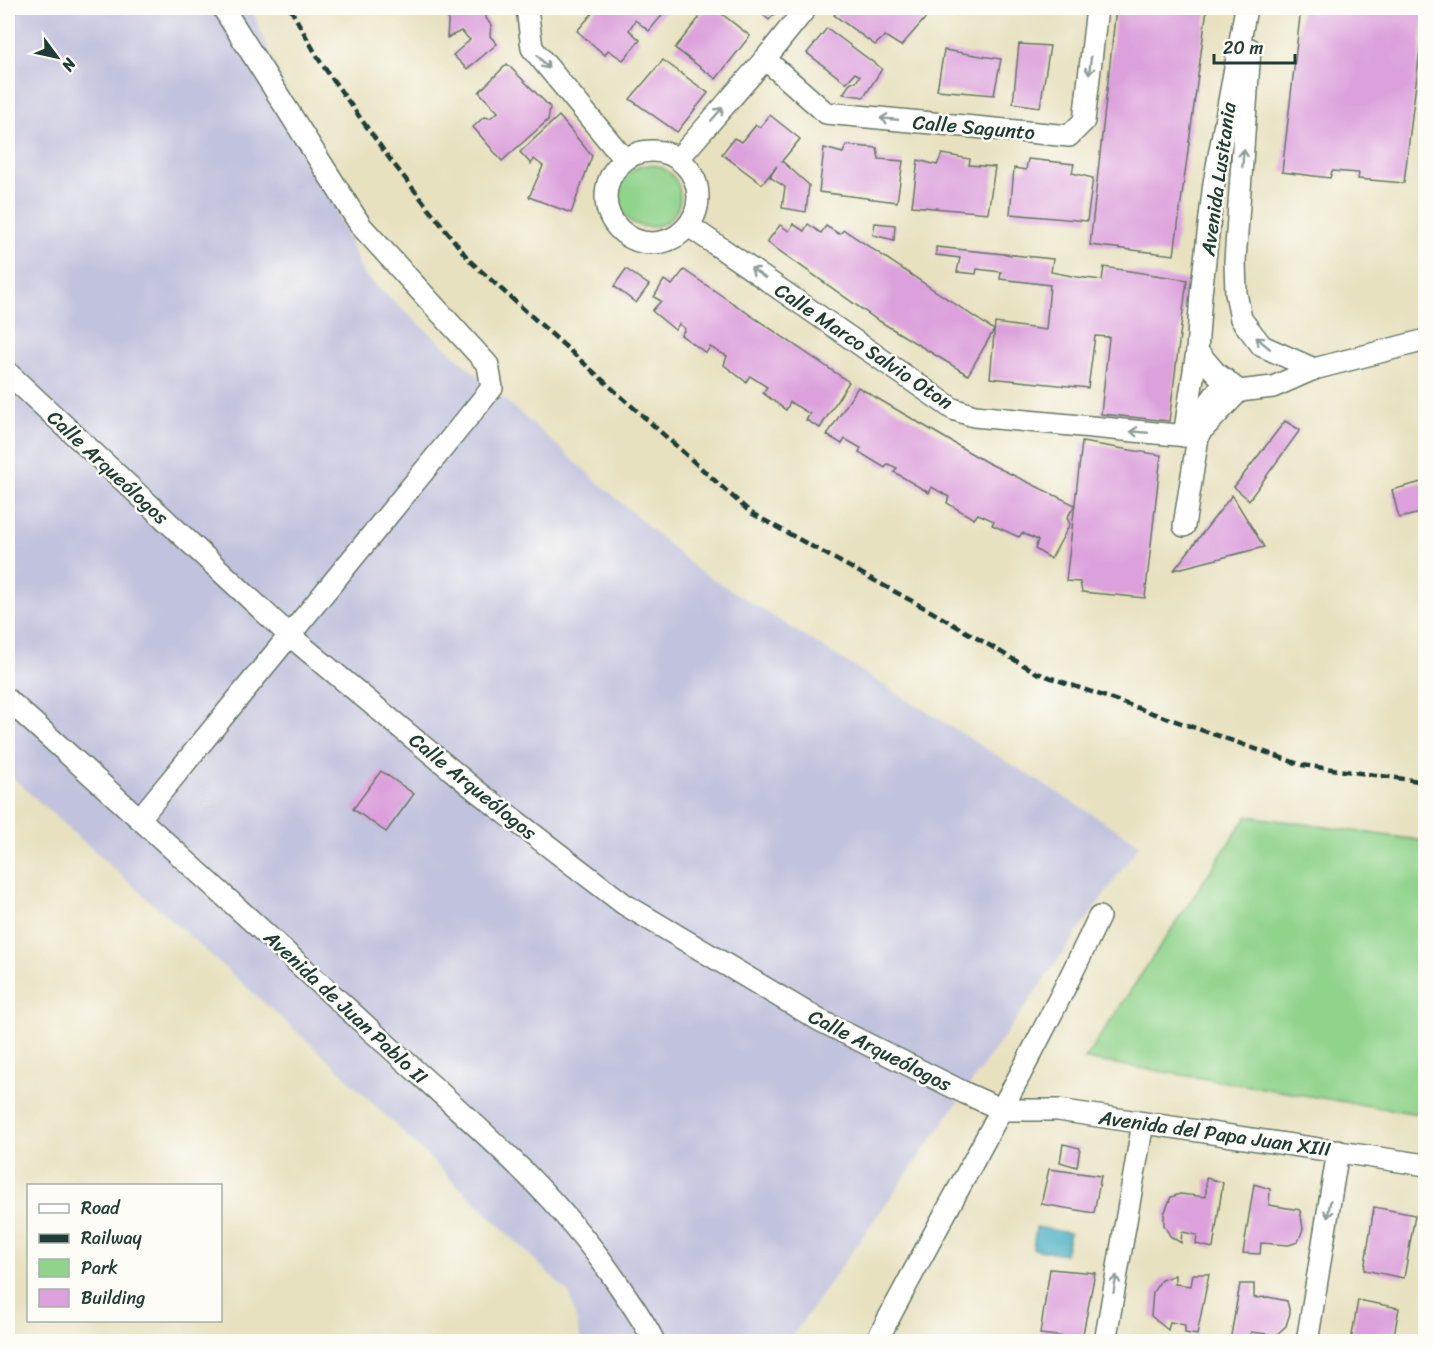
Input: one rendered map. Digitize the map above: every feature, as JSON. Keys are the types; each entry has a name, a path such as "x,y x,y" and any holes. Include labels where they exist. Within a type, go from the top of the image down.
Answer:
{"street":[{"path":"140,818 492,388 488,365 361,226 223,8"},
{"path":"527,8 532,48 624,159"},
{"path":"679,158 806,8"},
{"name":"Calle Sagunto","path":"765,59 825,113 1069,136 1084,121 1097,8"},
{"name":"Avenida Lusitania","path":"1184,526 1193,436 1201,294 1214,183 1246,8"},
{"path":"1253,8 1235,261 1236,292 1241,319 1262,346 1314,369"},
{"path":"664,151 679,158 691,171 698,190 697,208 689,226 674,238 658,243 642,243 622,234 612,222 606,208 606,187 612,172 624,159 637,152 664,151"},
{"name":"Calle Marco Salvio Oton","path":"689,226 953,409 974,416 1193,436"},
{"path":"1197,351 1216,373 1232,386 1314,369 1425,340"},
{"name":"Calle Arqueólogos","path":"8,374 289,635 478,792 624,904 819,1020 964,1093 1003,1110"},
{"name":"Avenida Lusitania","path":"1193,436 1206,407 1232,386"},
{"name":"Avenida de Juan Pablo II","path":"8,700 473,1124 560,1209 604,1263 654,1341"},
{"path":"876,1341 944,1213 1003,1110 1099,917"},
{"name":"Avenida del Papa Juan XIII","path":"1003,1110 1058,1110 1425,1165"},
{"path":"1105,1341 1143,1123"},
{"path":"1307,1341 1338,1151"}],"shaded area":[{"path":"8,8 251,8 363,274 695,568 1140,844 789,1341 581,1341 570,1294 326,1058 8,774"}],"green space":[{"path":"649,165 671,174 680,196 671,218 649,227 627,218 618,196 627,174"},
{"path":"1247,816 1425,841 1425,1115 1085,1059"}],"water":[{"path":"1036,1227 1070,1233 1065,1254 1033,1249"}],"building":[{"path":"449,8 486,8 486,18 491,25 490,36 497,44 467,69 453,55 470,40 461,31 447,38"},
{"path":"597,8 668,8 649,31 635,20 629,30 640,40 623,60 608,50 605,55 577,31"},
{"path":"707,8 714,8 750,36 716,79 675,48"},
{"path":"755,8 780,8 769,20"},
{"path":"840,8 923,8 930,13 901,46 885,36 875,45 834,15"},
{"path":"1071,8 1071,12 1042,9"},
{"path":"1116,8 1207,8 1174,255 1090,245"},
{"path":"1301,8 1425,8 1404,183 1358,179 1359,173 1332,171 1330,178 1282,172"},
{"path":"827,28 882,69 864,97 843,94 851,82 856,82 860,76 855,73 846,83 807,53"},
{"path":"1019,44 1050,46 1040,107 1013,103"},
{"path":"944,50 1001,59 994,95 937,90"},
{"path":"663,60 708,93 677,132 630,99"},
{"path":"507,64 550,107 548,120 502,161 473,127 484,117 490,118 498,112 479,92"},
{"path":"770,115 800,139 782,161 809,185 806,212 782,208 785,187 770,177 777,166 762,184 722,154 734,138 742,142 756,125 760,127"},
{"path":"559,116 592,156 571,213 529,197 543,166 534,159 531,164 520,152"},
{"path":"846,145 877,148 879,159 903,161 897,202 819,192 824,148 843,153"},
{"path":"942,154 970,159 969,165 995,167 988,213 912,206 918,160 937,165"},
{"path":"1028,159 1074,164 1072,173 1093,178 1087,221 1010,214 1014,168 1026,170"},
{"path":"875,223 895,225 894,240 873,235"},
{"path":"793,224 804,231 808,224 821,233 826,226 839,234 844,230 994,330 968,375 876,319 767,242 780,225 789,231"},
{"path":"936,247 1053,259 1051,272 1077,277 1102,280 1104,267 1187,280 1169,421 1101,414 1109,337 1095,336 1088,388 990,378 995,323 1046,330 1050,285 1000,279 1001,272 977,269 976,274 957,272 960,258 936,255"},
{"path":"626,269 649,285 636,303 614,286"},
{"path":"684,270 849,382 820,428 806,420 810,414 790,402 786,410 763,393 767,387 750,376 746,382 724,365 727,356 710,347 706,353 681,335 685,329 679,324 675,330 652,311 661,301 654,297 664,280 672,285"},
{"path":"858,387 986,462 1075,505 1067,518 1070,524 1051,559 1035,549 1038,540 1022,533 1019,537 992,525 994,521 978,514 974,519 947,503 949,497 932,487 929,493 894,472 897,468 888,464 885,468 859,452 861,448 845,439 842,444 827,435"},
{"path":"1285,421 1300,430 1249,500 1234,487"},
{"path":"1082,442 1161,455 1145,598 1082,592 1080,582 1066,581"},
{"path":"1425,481 1425,512 1399,518 1392,490"},
{"path":"1232,495 1264,547 1174,570"},
{"path":"381,771 414,794 386,832 353,809"},
{"path":"1063,1144 1080,1148 1077,1167 1060,1162"},
{"path":"1049,1169 1101,1176 1094,1213 1041,1204"},
{"path":"1206,1178 1223,1182 1213,1248 1196,1244 1197,1235 1182,1232 1181,1243 1170,1236 1164,1225 1164,1214 1171,1197 1180,1194 1206,1197"},
{"path":"1254,1184 1270,1189 1269,1205 1300,1210 1303,1229 1298,1242 1289,1245 1261,1243 1260,1254 1243,1253"},
{"path":"1374,1207 1415,1215 1404,1278 1364,1270"},
{"path":"1050,1269 1095,1273 1082,1339 1040,1334"},
{"path":"1193,1274 1209,1274 1197,1335 1185,1333 1185,1325 1170,1322 1168,1330 1151,1316 1153,1292 1161,1280 1175,1275 1175,1284 1191,1286"},
{"path":"1240,1284 1254,1284 1254,1298 1268,1297 1287,1301 1290,1313 1286,1326 1276,1335 1251,1332 1248,1341 1230,1341"},
{"path":"1358,1300 1399,1308 1393,1341 1351,1341"}],"railway":[{"path":"290,8 321,63 389,158 470,261 751,513 932,612 1037,673 1302,765 1426,782"}]}
